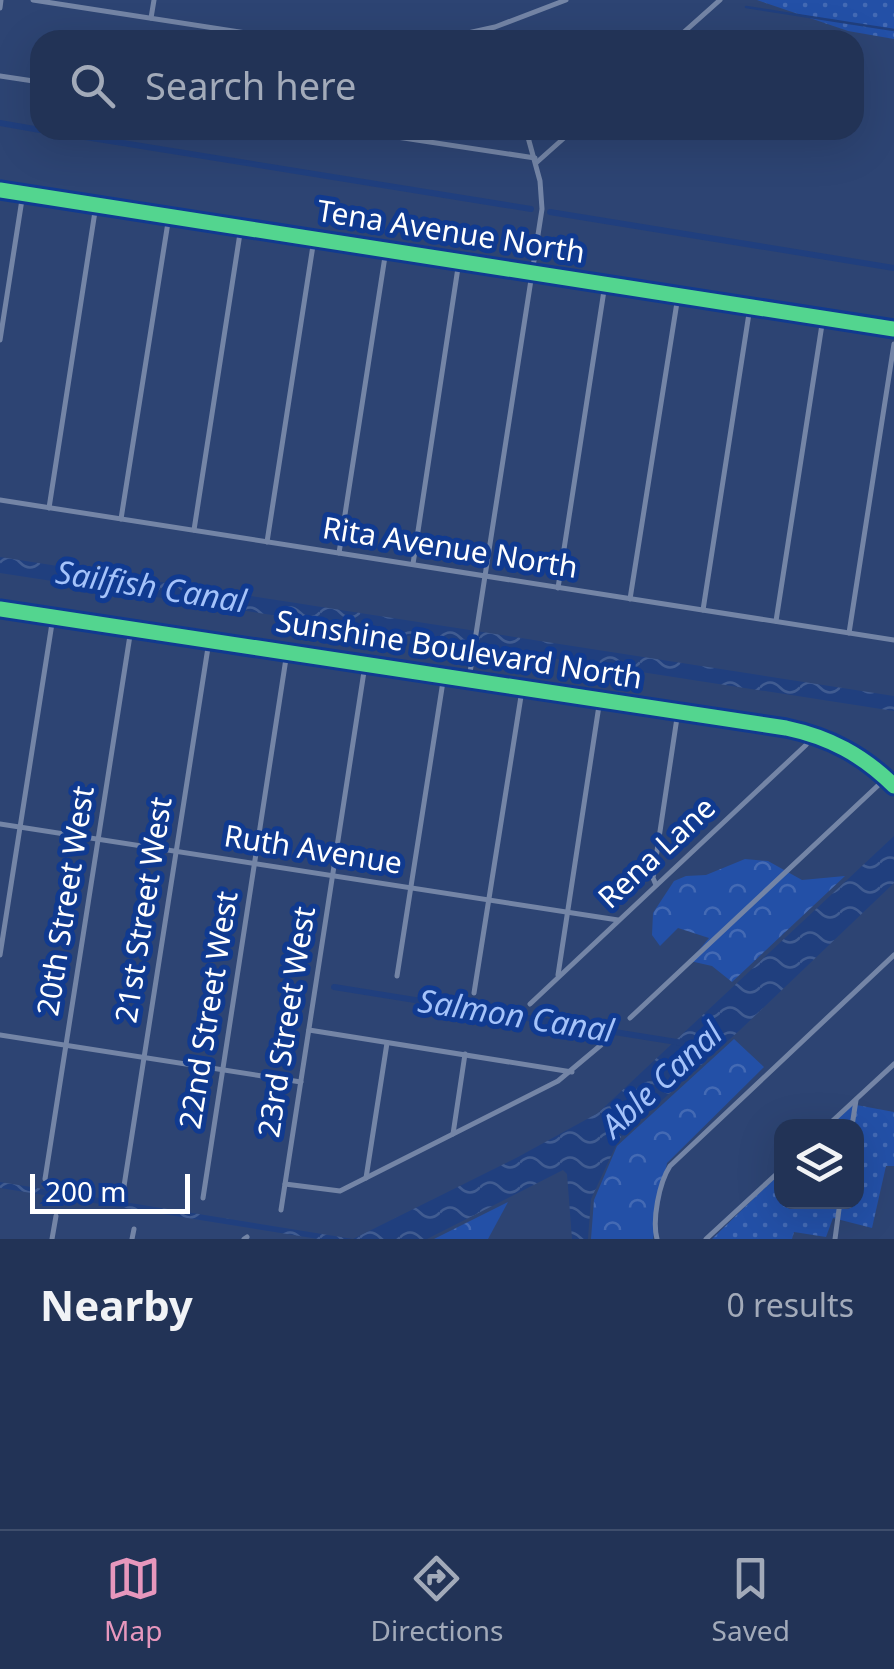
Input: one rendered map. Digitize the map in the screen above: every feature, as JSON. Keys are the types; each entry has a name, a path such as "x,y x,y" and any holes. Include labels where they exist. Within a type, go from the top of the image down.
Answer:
{"street":[{"path":"0,8 1,0"},
{"path":"33,0 228,30"},
{"path":"152,18 154,0"},
{"path":"496,30 566,0"},
{"path":"686,30 720,0"},
{"path":"0,76 30,80"},
{"path":"411,140 535,161 561,140"},
{"path":"470,678 542,208 529,140"},
{"name":"Tena Avenue North","path":"0,190 894,329"},
{"path":"0,340 23,193"},
{"path":"48,508 96,204"},
{"path":"121,519 168,216"},
{"path":"194,530 241,227"},
{"path":"267,542 314,238"},
{"path":"339,554 386,250"},
{"path":"412,564 459,262"},
{"path":"558,588 605,284"},
{"path":"630,598 678,296"},
{"path":"703,610 750,307"},
{"path":"776,621 823,318"},
{"path":"849,633 894,344"},
{"name":"Rita Avenue North","path":"0,500 894,640"},
{"name":"Sunshine Boulevard North","path":"0,609 366,662 813,734 847,749 894,786"},
{"path":"0,955 53,617"},
{"name":"20th Street West","path":"46,1179 131,629"},
{"name":"21st Street West","path":"124,1186 209,640"},
{"name":"22nd Street West","path":"203,1198 288,652"},
{"name":"23rd Street West","path":"281,1210 366,662"},
{"path":"397,976 444,674"},
{"path":"474,993 522,687"},
{"path":"558,978 600,699"},
{"path":"656,886 652,878 678,711"},
{"name":"Rena Lane","path":"530,1004 813,734"},
{"path":"630,1018 886,778"},
{"name":"Ruth Avenue","path":"0,824 618,920"},
{"path":"656,1237 663,1177 670,1166 894,955"},
{"path":"309,1030 572,1072"},
{"path":"0,1035 301,1082"},
{"path":"366,1178 387,1042"},
{"path":"285,1184 333,1192 366,1178 572,1072 601,1045"},
{"path":"453,1134 465,1054"},
{"path":"835,1119 894,1064"},
{"path":"853,1119 856,1099"},
{"path":"706,1239 774,1176"},
{"path":"834,1239 839,1209"},
{"path":"52,1239 56,1216"},
{"path":"132,1239 134,1230"}],"green space":[{"path":"757,0 894,0 894,39 864,34 864,30 845,30"},
{"path":"745,859 768,861 802,880 845,876 732,982 712,966 690,961 709,938 678,928 660,946 652,935 653,913 674,881 706,875"},
{"path":"734,1039 764,1067 667,1163 653,1239 591,1239 594,1200 617,1146"},
{"path":"851,1104 894,1112 894,1166 886,1166 872,1228 833,1218 826,1237 794,1232 792,1239 712,1239 774,1179 774,1209 864,1209 864,1119 835,1119"},
{"path":"508,1202 488,1239 434,1239"}],"water":[{"name":"Sailfish Canal","path":"0,557 894,696 894,711 0,573"},
{"name":"Able Canal","path":"894,836 894,883 619,1139 591,1199 588,1239 572,1239 567,1174 563,1170 427,1239 353,1239 598,1113"},
{"path":"0,1182 353,1239 318,1239 0,1188"}],"waterway":[{"path":"746,7 894,30"},
{"path":"0,123 30,128"},
{"path":"104,140 531,209"},
{"path":"550,212 894,268"},
{"name":"Salmon Canal","path":"334,987 683,1043"}],"cycle path":[{"path":"0,190 894,329"},
{"path":"0,609 786,728 817,736 844,749 894,786"}]}
